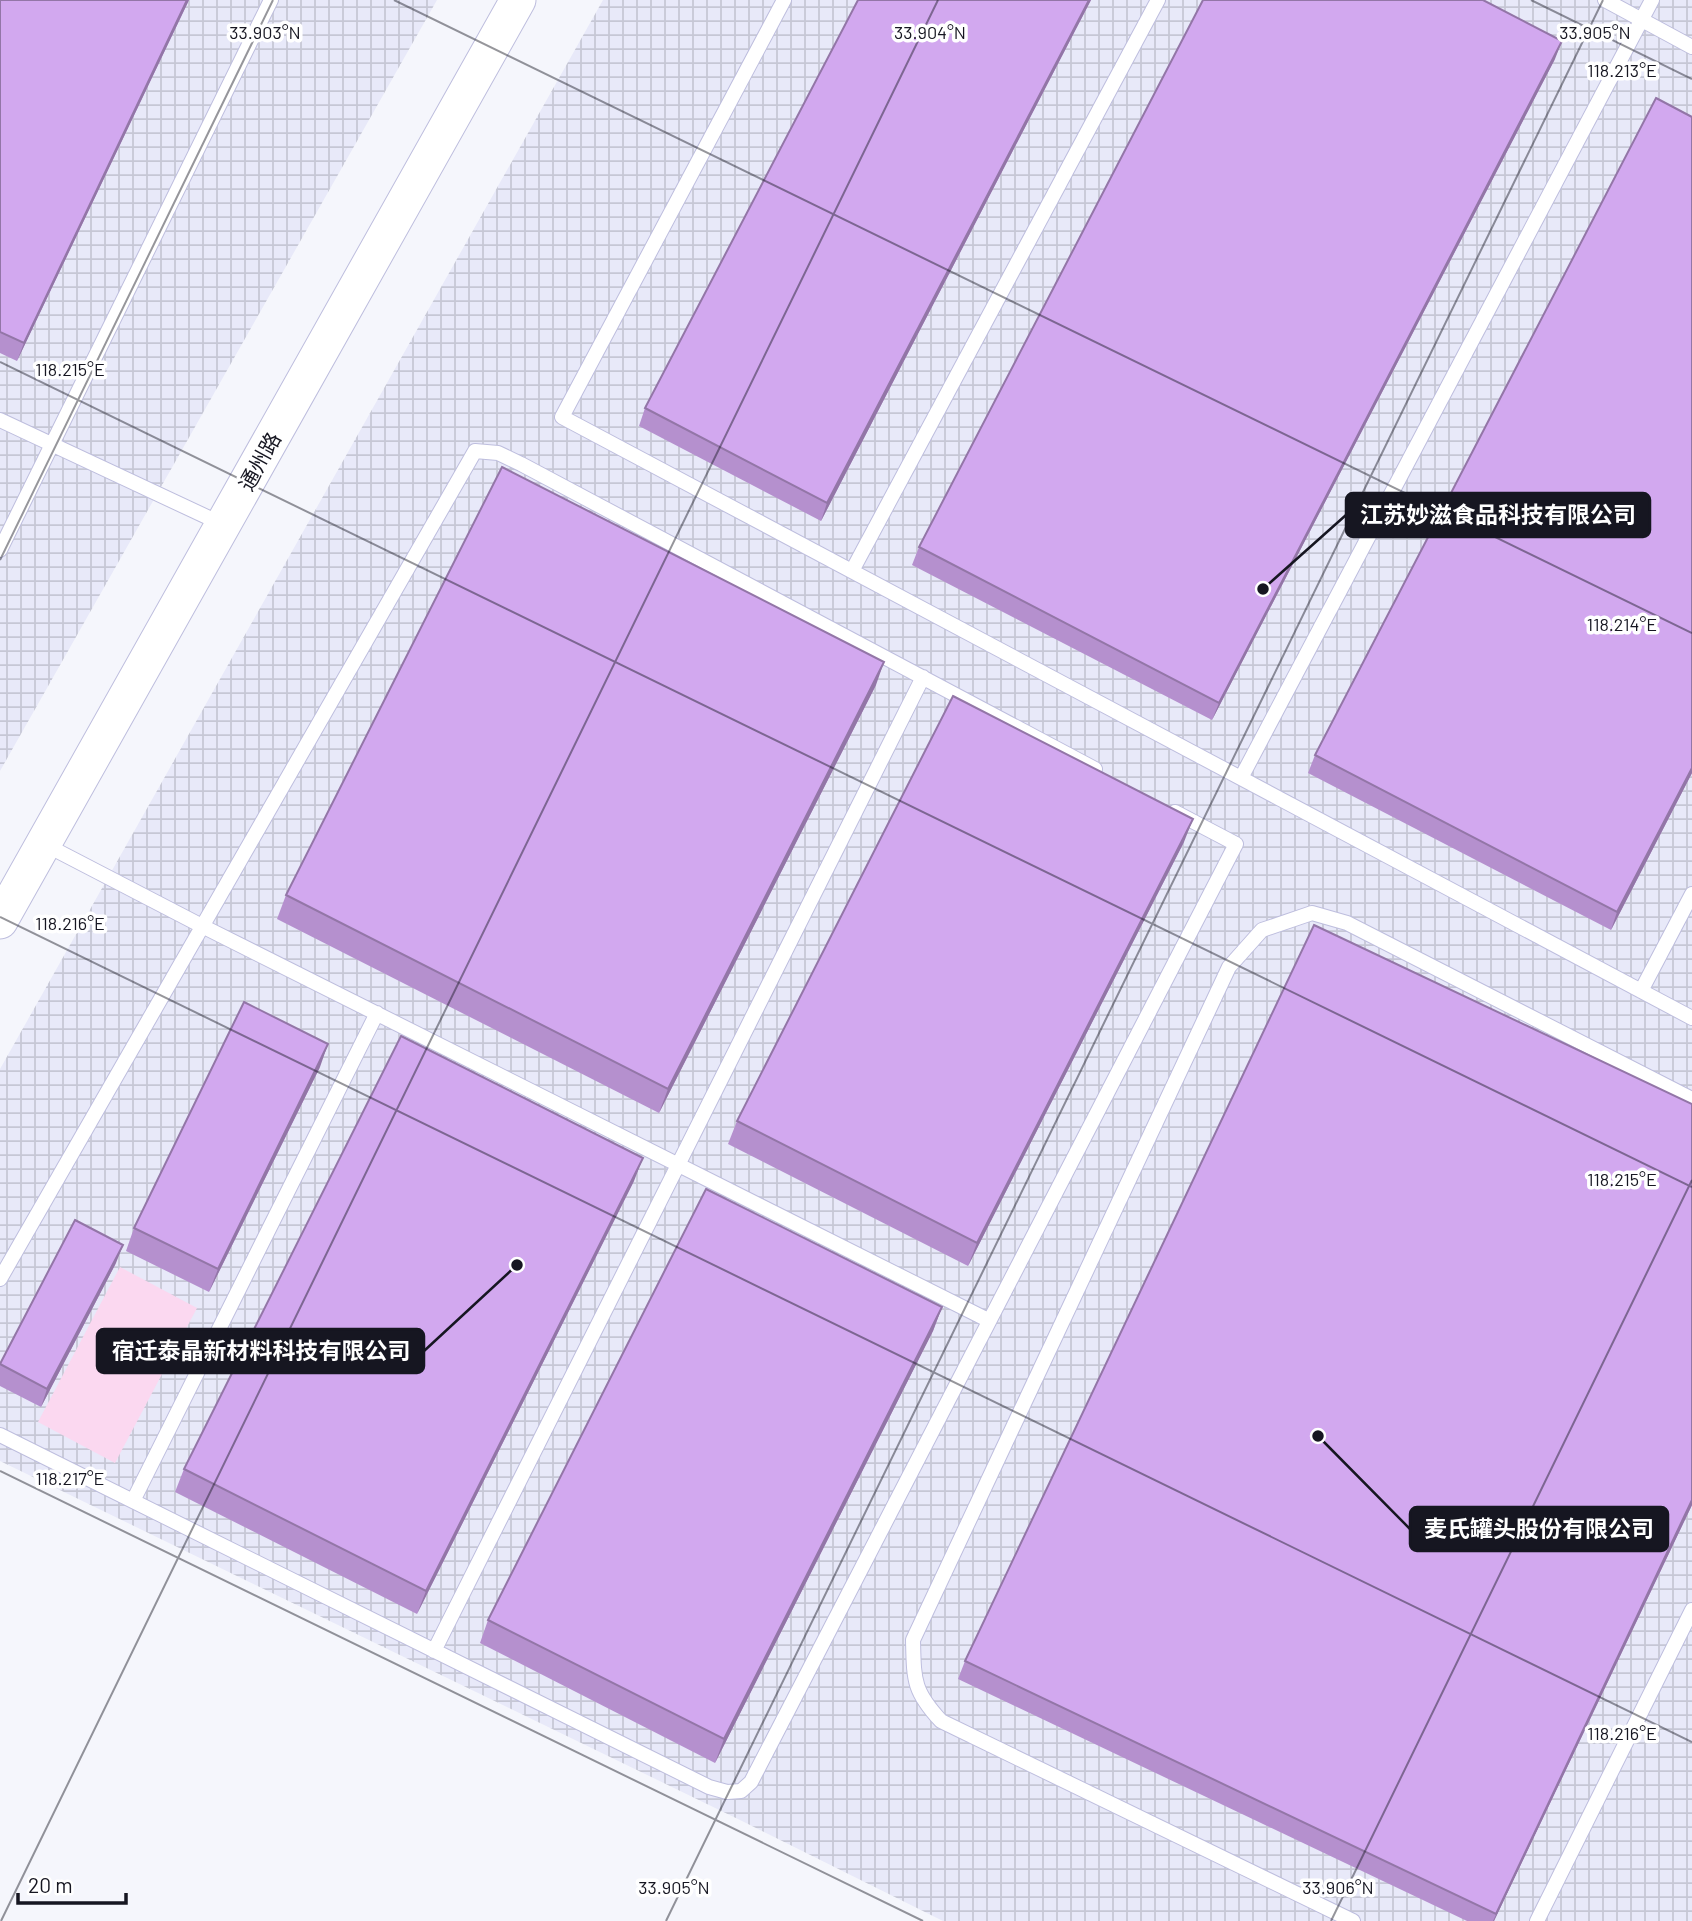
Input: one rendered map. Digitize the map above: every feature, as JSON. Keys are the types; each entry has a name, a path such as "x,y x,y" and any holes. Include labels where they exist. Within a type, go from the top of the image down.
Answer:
{"street":[{"name":"通州路","path":"0,921 518,0"}],"lane":[{"path":"0,551 271,0"},
{"path":"784,0 562,417 1692,1018"},
{"path":"852,571 1158,0"},
{"path":"1605,0 1692,47"},
{"path":"1241,778 1652,0"},
{"path":"0,420 223,524"},
{"path":"0,1279 475,451 498,453 1103,774"},
{"path":"434,1650 923,677"},
{"path":"0,1435 709,1787 727,1792 741,1791 751,1782 1236,844 1163,806"},
{"path":"44,844 988,1320"},
{"path":"1641,991 1692,894"},
{"path":"1353,1921 941,1721 924,1703 914,1680 913,1640 1229,967 1262,930 1312,913 1347,923 1692,1099"},
{"path":"133,1501 377,1013"},
{"path":"1537,1921 1687,1635 1692,1610"}],"shaded area":[{"path":"0,0 437,0 0,771"},
{"path":"603,0 1692,0 1692,1921 943,1921 0,1461 0,1069"},
{"path":"120,1267 197,1308 115,1463 38,1422"}],"building":[{"path":"0,0 187,0 24,343 0,332"},
{"path":"858,0 1089,0 827,503 645,408"},
{"path":"1203,0 1483,0 1562,41 1219,703 919,547"},
{"path":"1656,98 1692,117 1692,768 1617,912 1315,755"},
{"path":"502,467 884,662 668,1089 286,895"},
{"path":"953,696 1193,819 977,1243 737,1121"},
{"path":"1314,925 1692,1104 1692,1500 1496,1914 965,1661"},
{"path":"244,1002 328,1044 218,1269 134,1228"},
{"path":"401,1036 643,1158 426,1591 184,1469"},
{"path":"706,1189 942,1307 724,1739 488,1620"},
{"path":"75,1220 123,1245 47,1389 0,1364"}],"place":[{"name":"江苏妙滋食品科技有限公司","path":"1263,589"},
{"name":"宿迁泰晶新材料科技有限公司","path":"517,1265"},
{"name":"麦氏罐头股份有限公司","path":"1318,1436"}]}
